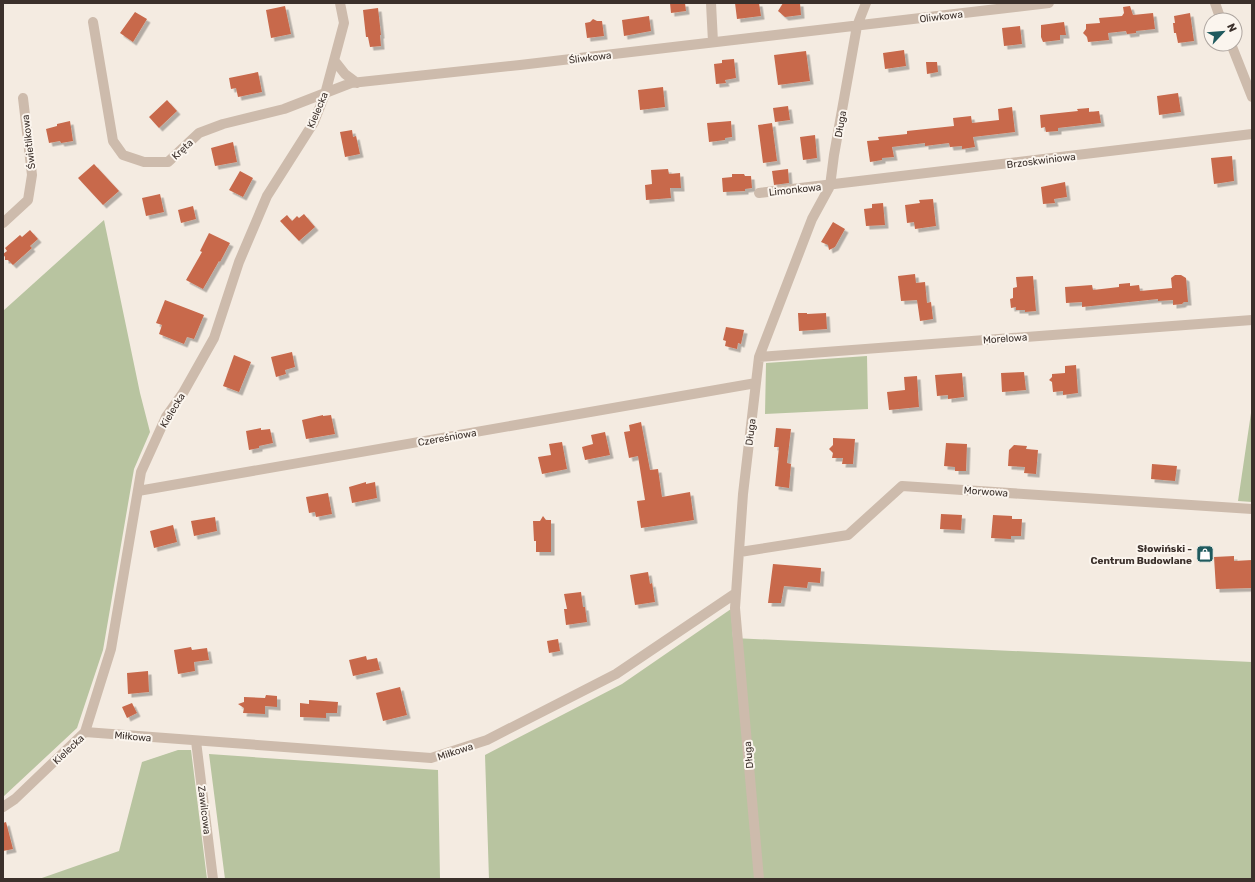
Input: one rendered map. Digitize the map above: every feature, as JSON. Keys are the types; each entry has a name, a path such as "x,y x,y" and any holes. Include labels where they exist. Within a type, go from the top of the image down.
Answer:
{"street":[{"name":"Kielecka","path":"3,807 15,799 86,732 111,649 141,472 166,417 183,393 214,338 239,262 267,196 314,122 325,94 344,23 340,3"},
{"path":"711,3 713,42"},
{"name":"Długa","path":"759,879 735,608 743,494 759,358 812,220 830,186 834,155 857,26 866,3"},
{"name":"Oliwkowa","path":"857,26 1049,3"},
{"name":"Kręta","path":"92,22 113,142 123,155 144,162 168,162 199,133 223,124 284,109 325,94"},
{"name":"Śliwkowa","path":"325,94 351,83 857,26"},
{"path":"1234,52 1252,97"},
{"path":"334,60 345,74 357,83"},
{"name":"Świetlikowa","path":"3,223 28,200 32,175 23,98"},
{"name":"Brzoskwiniowa","path":"830,186 1252,134"},
{"name":"Limonkowa","path":"759,193 830,186"},
{"name":"Morelowa","path":"759,358 1252,320"},
{"name":"Czereśniowa","path":"138,490 756,383"},
{"name":"Morwowa","path":"740,552 848,535 902,486 1252,509"},
{"name":"Miłkowa","path":"86,732 431,758 487,740 616,674 736,593"},
{"name":"Zawilcowa","path":"196,741 214,879"}],"green space":[{"path":"104,220 140,393 150,432 134,469 103,650 77,728 3,797 3,311"},
{"path":"867,356 868,409 765,414 766,363"},
{"path":"1252,413 1252,502 1238,501"},
{"path":"731,609 733,638 1252,662 1252,879 489,879 485,755 622,684"},
{"path":"178,750 191,750 207,879 39,879 119,851 142,762"},
{"path":"209,754 438,770 440,879 225,879"}],"building":[{"path":"670,3 685,3 686,11 671,13"},
{"path":"735,3 759,3 761,16 737,19"},
{"path":"783,3 800,3 801,15 785,17 778,11"},
{"path":"285,6 291,34 271,38 266,10"},
{"path":"1130,6 1133,15 1153,13 1155,29 1136,31 1136,33 1127,34 1126,31 1108,33 1109,40 1088,42 1087,37 1083,33 1086,29 1086,24 1100,23 1099,18 1122,16 1124,13 1123,7"},
{"path":"378,8 381,46 370,47 368,37 366,37 363,10"},
{"path":"135,12 147,19 133,42 120,33"},
{"path":"1190,13 1194,41 1178,43 1176,33 1174,33 1174,16"},
{"path":"649,16 651,31 624,36 622,20"},
{"path":"593,19 602,21 604,36 587,38 585,23 590,22"},
{"path":"1064,22 1066,35 1060,35 1060,40 1043,42 1041,37 1041,25"},
{"path":"1020,26 1022,44 1004,46 1002,28"},
{"path":"904,50 906,66 885,69 883,53"},
{"path":"806,51 810,81 778,85 774,55"},
{"path":"734,59 736,78 725,80 726,83 716,84 714,64 722,63 722,60"},
{"path":"926,62 937,62 938,72 927,74"},
{"path":"258,72 262,92 238,97 236,88 231,89 229,78"},
{"path":"663,87 665,107 640,110 638,90"},
{"path":"1178,93 1181,112 1159,115 1157,96"},
{"path":"167,100 177,111 159,128 149,117"},
{"path":"788,106 790,120 775,122 773,108"},
{"path":"1012,107 1015,132 973,137 975,147 962,149 962,146 950,147 949,143 925,146 925,143 892,147 894,157 882,158 882,160 870,162 867,141 879,140 878,137 907,134 907,131 954,126 953,118 971,116 972,123 999,120 998,109"},
{"path":"1089,108 1089,112 1099,111 1101,123 1058,128 1058,131 1046,132 1045,127 1041,128 1040,115 1078,111 1077,109"},
{"path":"70,121 73,141 49,143 46,129 57,126 57,124"},
{"path":"731,121 732,137 725,138 725,140 709,142 707,123"},
{"path":"772,123 777,161 763,163 758,125"},
{"path":"352,130 353,137 356,136 360,154 345,157 340,132"},
{"path":"815,135 817,158 803,160 800,137"},
{"path":"233,142 237,162 215,166 211,148"},
{"path":"1232,156 1234,181 1214,184 1211,158"},
{"path":"94,164 119,191 103,205 78,178"},
{"path":"668,169 669,174 680,173 681,188 670,188 671,198 646,200 645,185 652,184 651,170"},
{"path":"788,169 789,183 774,185 772,171"},
{"path":"240,171 253,178 243,197 229,190"},
{"path":"732,174 744,174 745,176 751,176 752,188 745,189 745,191 723,192 722,178 732,177"},
{"path":"1065,182 1067,197 1054,199 1055,203 1043,204 1041,187"},
{"path":"160,194 164,212 146,216 142,198"},
{"path":"933,199 936,226 915,229 914,222 907,223 905,205 920,203 919,200"},
{"path":"883,203 885,225 866,226 864,209 872,208 872,204"},
{"path":"193,206 196,219 181,223 178,210"},
{"path":"304,214 315,227 299,241 280,221 287,215 292,221 297,216 299,218"},
{"path":"833,222 845,229 835,247 829,250 828,245 821,242"},
{"path":"30,230 38,239 30,246 32,248 13,265 8,260 5,260 3,254 7,251 5,248 20,235 22,237"},
{"path":"209,233 230,243 203,289 186,280 202,252 200,251"},
{"path":"915,274 916,283 925,282 927,303 931,302 933,319 920,321 917,300 901,301 898,276"},
{"path":"1175,275 1181,275 1186,278 1188,302 1173,305 1173,300 1158,301 1158,299 1082,307 1082,302 1066,303 1065,287 1092,285 1093,290 1119,287 1119,284 1130,283 1130,286 1139,285 1140,291 1172,288 1171,278"},
{"path":"1033,276 1036,311 1025,312 1025,310 1016,310 1016,307 1011,308 1010,299 1013,298 1013,288 1017,287 1016,277"},
{"path":"165,300 204,315 194,339 187,337 184,344 159,334 162,325 156,323"},
{"path":"798,313 826,313 827,329 799,331"},
{"path":"726,327 744,330 741,344 738,343 737,349 725,346 726,341 723,340"},
{"path":"292,352 295,367 285,370 286,374 276,377 271,357"},
{"path":"234,355 251,362 239,392 223,386"},
{"path":"1076,365 1078,393 1063,395 1063,391 1053,392 1052,382 1049,380 1052,377 1052,374 1065,373 1065,366"},
{"path":"1024,372 1026,390 1002,392 1001,373"},
{"path":"962,373 964,397 948,399 948,395 937,396 935,375"},
{"path":"917,376 919,407 889,410 887,392 905,390 904,377"},
{"path":"323,415 331,415 335,434 306,439 302,420"},
{"path":"641,422 650,470 658,469 662,497 690,492 694,520 641,528 637,501 645,500 638,456 629,458 624,432 630,431 629,425"},
{"path":"261,428 261,430 270,429 273,443 249,450 246,431"},
{"path":"776,428 791,429 787,463 791,464 789,488 775,486 779,447 774,447"},
{"path":"605,432 610,455 585,460 582,447 593,444 591,435"},
{"path":"833,438 855,439 853,464 842,464 843,458 832,458 833,453 829,449 833,445"},
{"path":"562,442 567,469 542,474 538,457 551,455 549,444"},
{"path":"946,443 967,444 966,471 955,471 955,467 944,466"},
{"path":"1014,445 1027,446 1026,449 1038,450 1036,474 1024,473 1025,467 1008,466 1009,450"},
{"path":"1152,464 1177,466 1175,481 1151,479"},
{"path":"366,482 366,484 375,482 377,498 352,503 349,487"},
{"path":"328,493 332,514 316,517 315,512 309,513 306,497"},
{"path":"941,514 962,515 961,530 940,529"},
{"path":"993,515 1012,516 1012,519 1022,519 1021,536 1011,536 1011,539 991,538"},
{"path":"543,516 546,520 551,520 551,552 536,552 533,521 540,521"},
{"path":"215,517 217,531 194,536 191,521"},
{"path":"173,525 177,542 154,548 150,531"},
{"path":"1234,556 1234,561 1252,560 1252,588 1216,589 1214,557"},
{"path":"773,564 821,568 820,583 808,582 807,588 784,586 781,603 768,603"},
{"path":"648,572 650,584 652,583 655,602 635,605 630,575"},
{"path":"581,592 587,622 566,625 564,609 567,609 564,594"},
{"path":"558,639 560,651 549,653 547,641"},
{"path":"191,647 192,650 207,648 209,660 194,662 195,671 178,674 174,650"},
{"path":"366,656 367,660 377,658 380,670 353,676 349,660"},
{"path":"148,671 149,692 128,694 127,673"},
{"path":"400,687 407,715 383,721 376,693"},
{"path":"266,695 277,696 277,707 265,706 265,714 243,713 244,708 238,704 244,702 244,697 265,698"},
{"path":"309,700 338,702 337,713 326,713 326,718 300,717 300,703 309,704"},
{"path":"132,703 137,713 127,718 122,707"},
{"path":"6,822 13,849 3,851 3,823"}],"place":[{"name":"Słowiński - Centrum Budowlane","path":"1205,554"}]}
